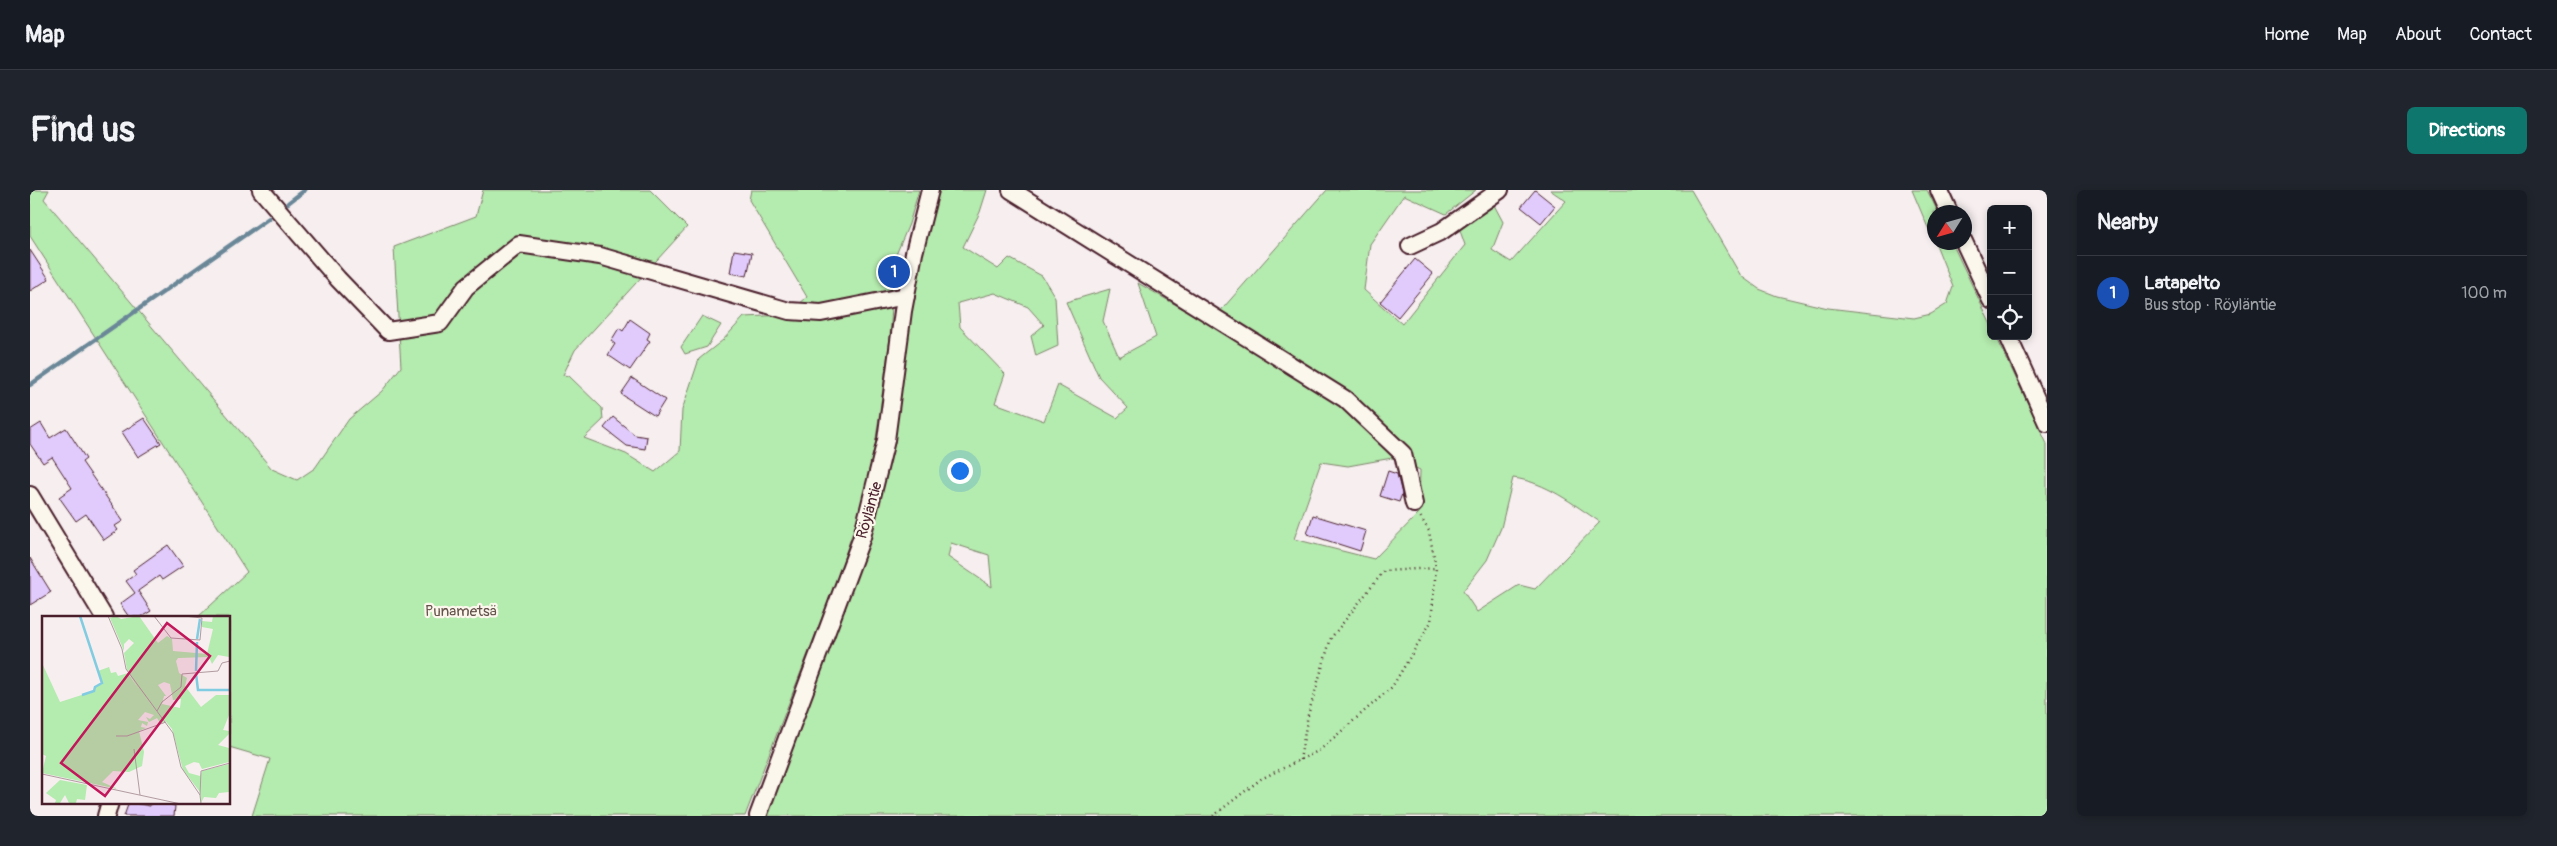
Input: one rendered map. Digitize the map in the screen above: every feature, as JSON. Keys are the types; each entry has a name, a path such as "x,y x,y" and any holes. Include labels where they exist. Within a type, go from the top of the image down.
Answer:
{"street":[{"path":"261,190 338,279 388,331 440,323 466,287 519,244 600,256 789,311 821,313 906,296"},
{"name":"Röyläntie","path":"758,816 862,537 876,490 886,440 906,296 930,190"},
{"path":"1011,190 1345,399 1403,454 1414,504"},
{"path":"1410,246 1442,231 1500,190"},
{"path":"1939,190 1946,205"},
{"path":"1968,250 1989,295"},
{"path":"2010,340 2047,423"},
{"path":"30,495 103,616"}],"path":[{"path":"1213,816 1261,779 1320,750 1392,687 1431,622 1436,568 1429,531 1414,504"},
{"path":"1300,760 1308,715 1331,638 1384,572 1436,568"}],"green space":[{"name":"Punametsä","path":"30,190 49,190 44,199 272,469 297,480 315,468 349,419 382,391 401,367 394,247 476,216 483,190 650,190 687,227 575,350 563,375 569,376 602,408 603,420 584,438 626,454 655,472 680,451 682,410 699,359 723,340 744,317 787,315 807,297 749,200 751,190 919,190 909,224 895,257 890,338 875,446 860,511 835,584 745,816 252,816 270,759 230,747 230,616 199,616 247,572 30,236"},
{"path":"930,190 987,190 980,212 963,247 998,269 1009,258 1042,276 1055,297 1058,346 1036,356 1031,336 1044,325 1028,307 995,293 958,303 960,327 1005,374 995,403 1044,421 1058,385 1117,418 1128,408 1099,377 1066,302 1110,289 1103,321 1119,357 1156,337 1138,283 1209,324 1327,190 1476,190 1446,214 1404,195 1370,244 1364,290 1402,324 1465,245 1458,225 1494,205 1503,222 1492,250 1511,262 1566,201 1550,190 1691,190 1741,276 1759,289 1777,296 1828,308 1914,318 1931,314 1947,304 1953,287 1938,250 1955,250 1987,317 1987,340 1998,340 2047,444 2047,816 758,816 862,537","holes":["1392,458 1420,470 1419,513 1374,559 1294,539 1321,462 1348,466","1513,478 1525,480 1548,489 1600,522 1535,589 1519,585 1477,612 1463,591 1487,560 1501,528","951,543 989,555 992,587 948,557"]},
{"path":"1912,190 1927,190 1934,205 1927,205 1927,225"},
{"path":"702,316 721,325 707,347 685,354 681,347"}],"building":[{"path":"1535,190 1555,206 1541,223 1521,207"},
{"path":"30,250 49,279 30,291"},
{"path":"734,250 752,253 747,276 730,273"},
{"path":"1415,259 1433,274 1398,317 1380,302"},
{"path":"630,319 650,333 647,339 650,341 630,370 608,355 615,344 611,341 619,328 623,331"},
{"path":"632,378 665,400 655,416 621,394"},
{"path":"613,417 635,435 647,437 645,449 627,446 604,428"},
{"path":"144,418 161,443 138,457 122,432"},
{"path":"41,423 50,438 66,428 86,459 82,462 123,521 115,526 118,530 104,540 86,514 76,521 59,497 72,488 52,457 43,463 30,444 30,430"},
{"path":"1388,471 1397,474 1402,494 1399,502 1380,496"},
{"path":"1313,515 1366,531 1360,551 1307,534"},
{"path":"168,545 183,566 162,580 159,576 138,591 151,611 143,616 128,616 120,604 135,593 126,581 136,574 133,570"},
{"path":"30,558 51,592 30,605"},
{"path":"128,804 150,806 150,804 169,804 175,806 174,816 124,816"}],"waterway":[{"path":"288,203 305,190"},
{"path":"30,385 269,218"}],"place":[{"name":"Latapelto","path":"894,272"}]}
